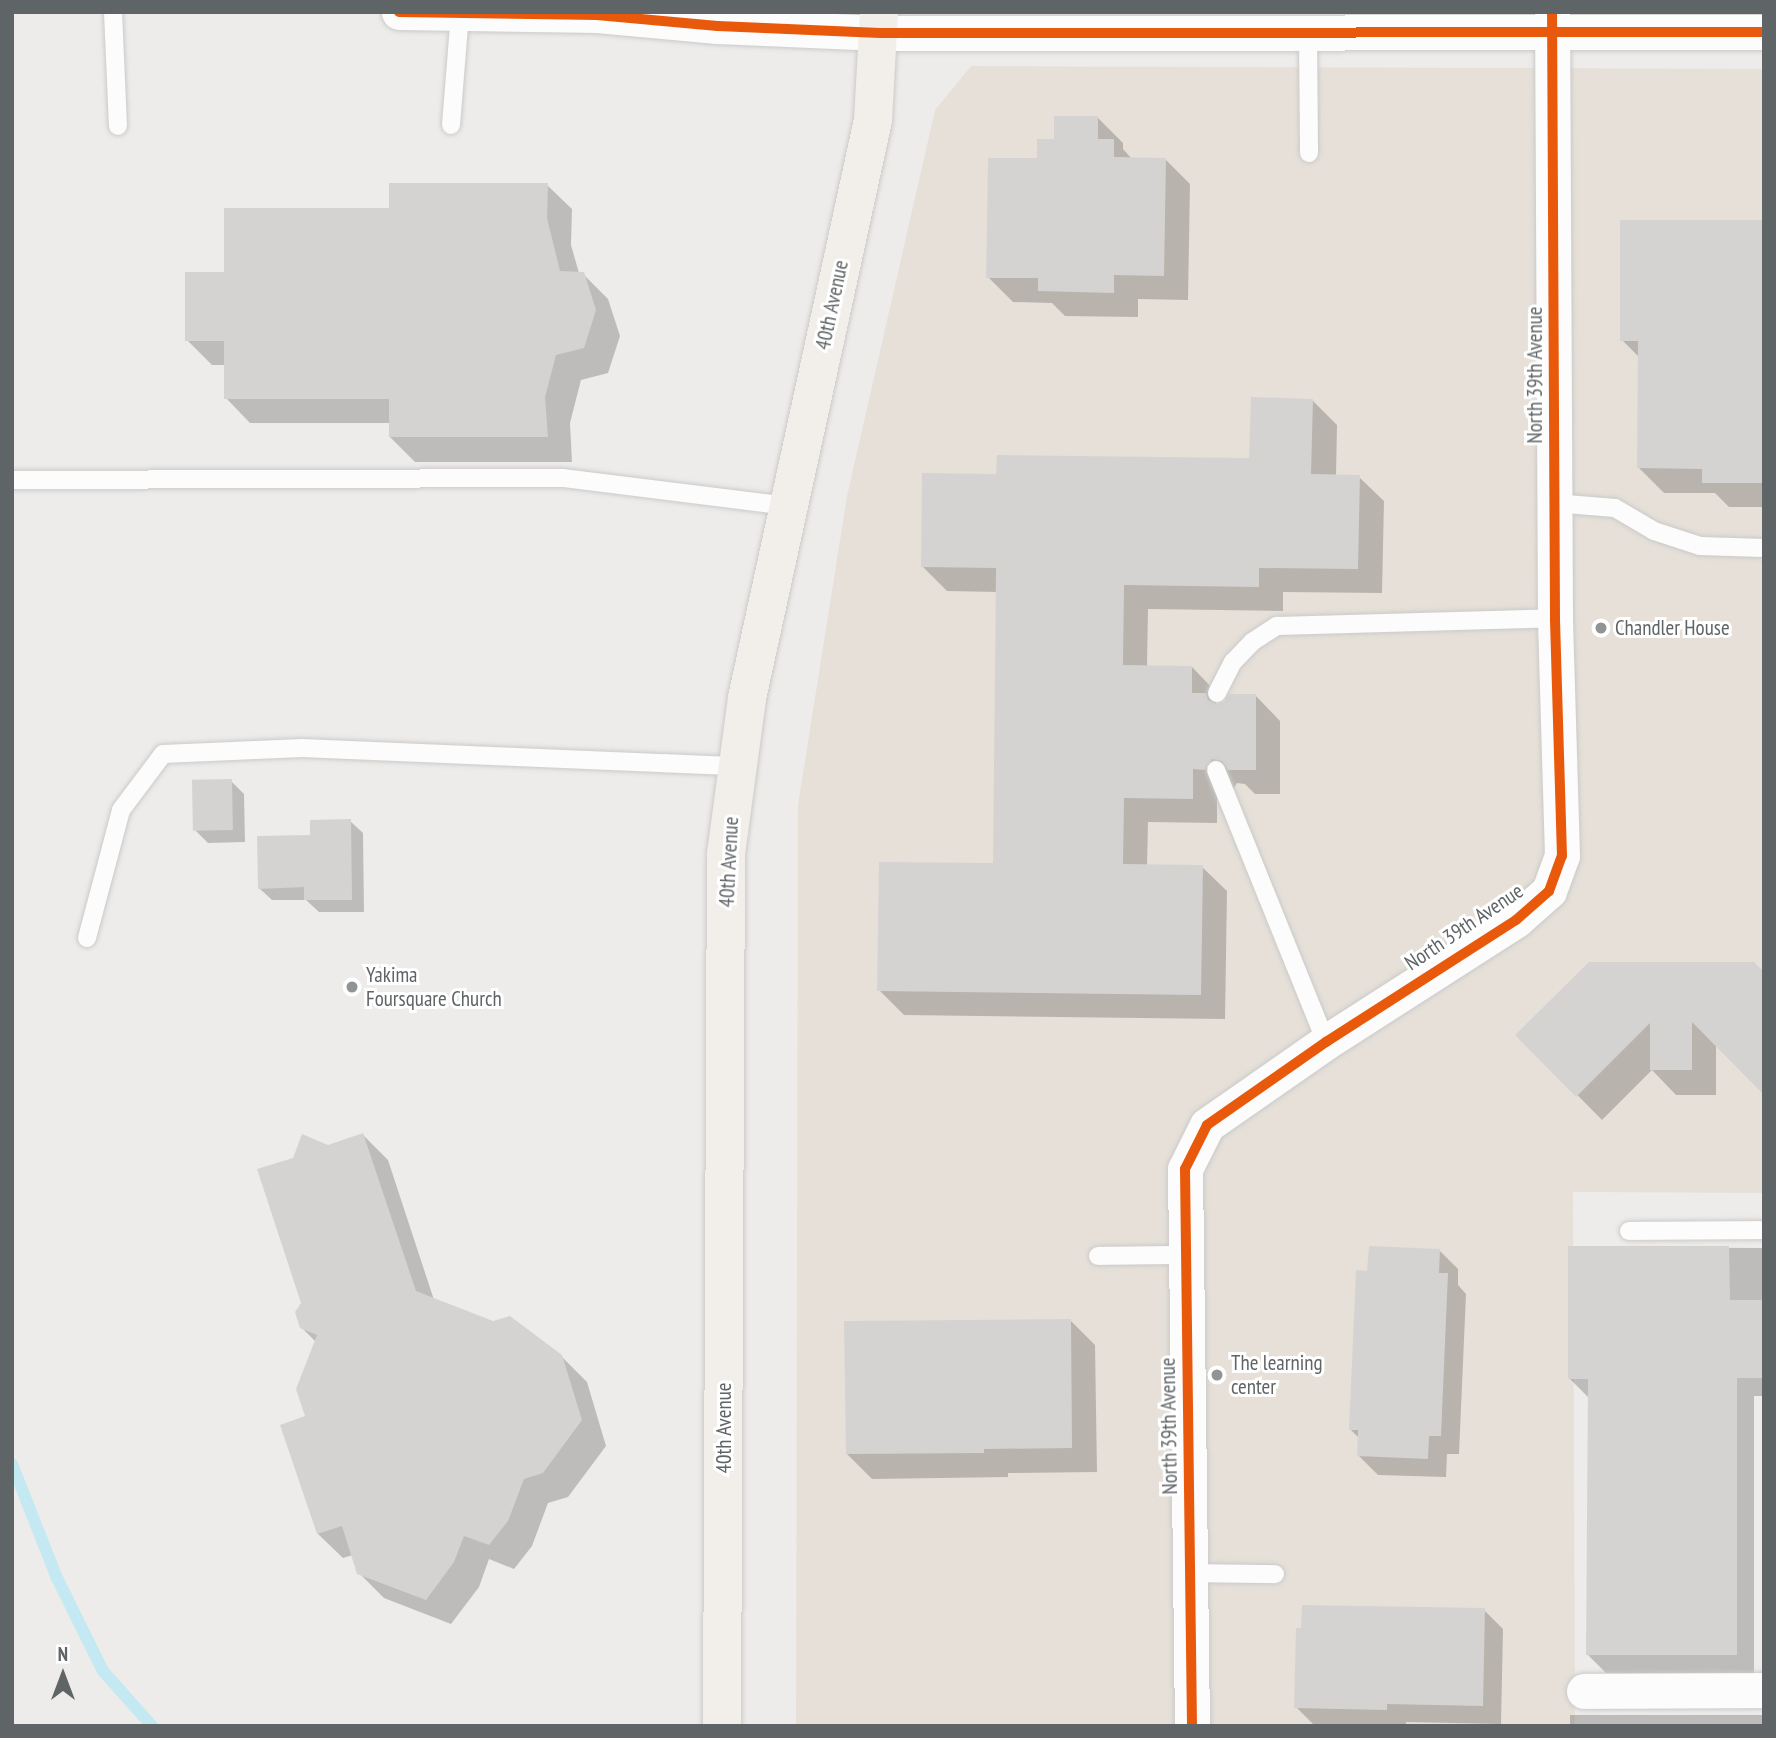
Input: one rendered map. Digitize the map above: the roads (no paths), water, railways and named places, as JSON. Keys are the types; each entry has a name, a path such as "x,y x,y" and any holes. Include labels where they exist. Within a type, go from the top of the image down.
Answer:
{"main road":[{"name":"40th Avenue","path":"722,1726 726,854 747,698 873,120 879,22"}],"street":[{"path":"399,12 597,14 718,26 879,22 1329,26 1552,22 1764,32"},
{"name":"North 39th Avenue","path":"1192,1726 1185,1169 1207,1125 1326,1042 1516,920 1549,891 1562,856 1555,618 1552,22"},
{"path":"1584,1691 1764,1690"}],"lane":[{"path":"113,12 118,126"},
{"path":"451,125 460,13"},
{"path":"1309,153 1329,26"},
{"path":"12,481 563,478 789,506"},
{"path":"1555,503 1615,508 1654,531 1700,546 1764,548"},
{"path":"1217,694 1233,662 1252,642 1277,626 1555,618"},
{"path":"88,938 121,810 163,754 302,748 738,766"},
{"path":"1216,770 1326,1042"},
{"path":"1629,1231 1764,1230"},
{"path":"1098,1256 1186,1255"},
{"path":"1190,1573 1275,1574"}],"waterway":[{"path":"12,1464 57,1578 103,1671 152,1726"}],"place":[{"name":"Chandler House","path":"1601,628"},
{"name":"Yakima Foursquare Church","path":"352,987"},
{"name":"The learning center","path":"1217,1375"}]}
